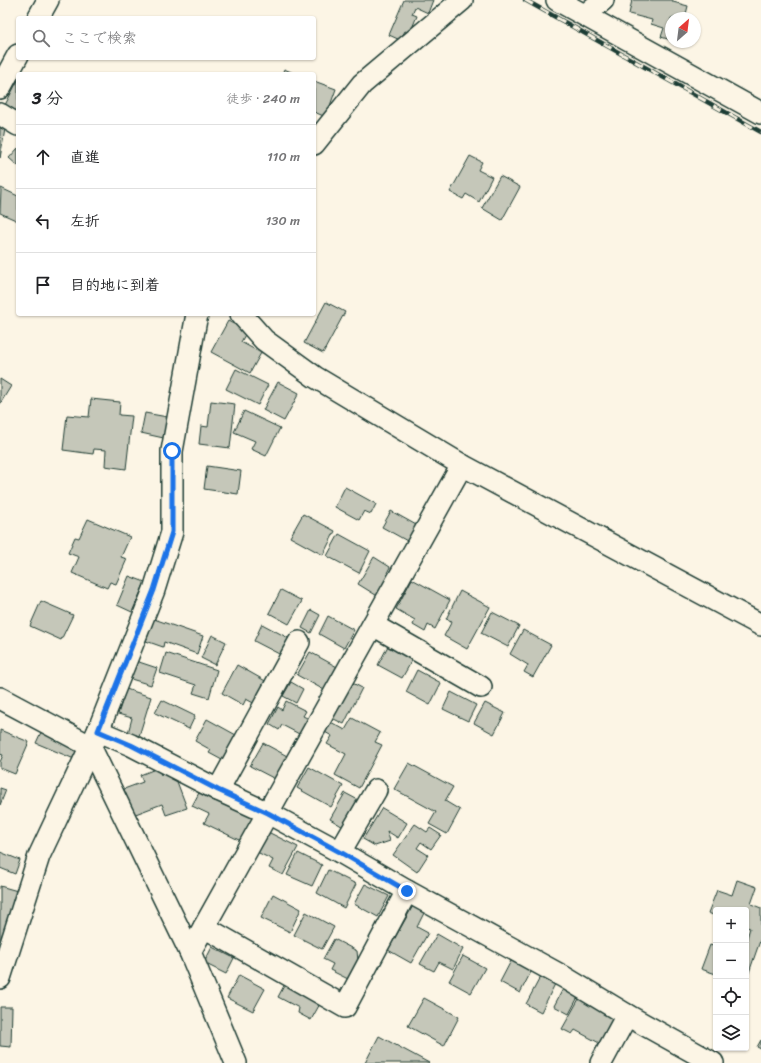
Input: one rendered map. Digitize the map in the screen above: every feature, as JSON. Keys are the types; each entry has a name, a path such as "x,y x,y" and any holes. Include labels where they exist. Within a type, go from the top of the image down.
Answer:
{"street":[{"path":"39,16 48,0"},
{"path":"316,142 362,84 462,0"},
{"path":"557,0 761,113"},
{"path":"585,15 603,0"},
{"path":"0,88 16,59"},
{"path":"0,114 16,124"},
{"path":"0,978 39,856 94,739 154,590 172,532 172,451 197,316"},
{"path":"243,316 264,340 315,376 462,466 761,624"},
{"path":"190,952 462,466"},
{"path":"372,625 480,687"},
{"path":"218,790 299,642"},
{"path":"0,698 94,739 131,745 218,790 268,813 564,977 627,1015 713,1063"},
{"path":"94,739 190,952 236,1063"},
{"path":"340,852 376,790"},
{"path":"204,927 345,1007 407,891"},
{"path":"600,1063 627,1015"}],"building":[{"path":"404,0 433,0 428,13 415,7 412,14 417,16 410,33 405,31 400,40 389,35"},
{"path":"632,0 673,0 673,2 688,6 686,12 665,12 665,38 661,37 664,28 651,24 652,20 629,14"},
{"path":"284,69 291,72 283,72"},
{"path":"316,82 336,89 326,117 316,113"},
{"path":"16,84 16,111 5,105"},
{"path":"0,128 5,129 0,158"},
{"path":"16,150 16,164 9,158"},
{"path":"470,156 482,162 478,170 492,177 479,202 466,194 463,199 450,192"},
{"path":"500,176 520,187 502,220 482,208"},
{"path":"1,188 16,195 16,220 0,213"},
{"path":"326,302 345,312 323,353 304,343"},
{"path":"228,321 247,331 241,342 261,353 250,373 211,352"},
{"path":"236,369 268,385 258,405 226,389"},
{"path":"0,379 11,386 0,404"},
{"path":"278,382 299,393 284,421 263,410"},
{"path":"91,399 120,402 119,415 132,416 126,469 105,466 106,450 94,449 93,454 63,450 67,415 89,417"},
{"path":"211,401 235,404 230,448 199,444 201,426 208,427"},
{"path":"244,411 280,428 266,456 251,449 255,441 234,432"},
{"path":"145,413 173,418 168,439 141,433"},
{"path":"207,466 241,471 238,494 204,489"},
{"path":"345,487 376,504 371,514 364,511 359,520 335,507"},
{"path":"391,511 418,526 409,542 382,527"},
{"path":"303,514 335,531 323,555 290,537"},
{"path":"88,519 130,537 121,557 127,559 116,584 110,582 107,588 72,573 79,557 68,553 75,537 79,538"},
{"path":"339,534 370,551 359,573 327,556"},
{"path":"374,557 390,567 387,573 392,576 379,597 358,584"},
{"path":"129,576 145,582 132,612 117,605"},
{"path":"412,579 450,600 435,629 428,625 425,632 413,625 415,620 396,609"},
{"path":"281,590 302,601 289,624 269,613"},
{"path":"460,591 490,607 467,649 444,636 452,621 446,619"},
{"path":"41,601 73,615 61,640 30,626"},
{"path":"311,610 320,615 311,633 302,628"},
{"path":"492,612 519,626 508,647 481,633"},
{"path":"328,616 354,630 344,648 319,634"},
{"path":"154,619 203,636 197,654 164,642 163,647 146,641"},
{"path":"262,624 292,640 283,656 254,641"},
{"path":"523,630 551,645 533,677 524,672 528,665 510,654"},
{"path":"212,635 226,642 215,665 201,658"},
{"path":"389,644 414,657 402,678 378,665"},
{"path":"310,652 339,668 326,691 297,675"},
{"path":"166,653 217,670 209,698 193,693 196,685 160,673"},
{"path":"136,661 157,668 151,685 131,679"},
{"path":"237,665 269,683 257,705 246,699 243,705 222,693"},
{"path":"417,670 441,683 430,705 406,692"},
{"path":"347,680 362,688 344,724 328,716"},
{"path":"291,682 303,689 296,703 283,696"},
{"path":"126,689 151,697 139,736 128,733 132,718 118,714"},
{"path":"451,692 476,705 468,721 443,709"},
{"path":"162,700 195,716 189,729 155,713"},
{"path":"286,701 306,711 303,716 311,720 303,736 282,725 279,730 269,724 278,707 282,710"},
{"path":"485,703 505,713 494,734 474,723"},
{"path":"352,718 380,733 375,742 382,745 359,788 335,775 346,754 327,744 332,736 323,731 329,721 345,730"},
{"path":"207,719 236,735 222,760 209,753 211,750 195,741"},
{"path":"0,730 29,742 15,774 0,768 0,762 3,755 0,754"},
{"path":"42,730 84,748 79,761 36,743"},
{"path":"263,743 289,757 277,780 250,766"},
{"path":"409,763 453,787 445,801 460,810 447,834 429,824 436,812 394,789"},
{"path":"309,767 343,786 331,807 297,788"},
{"path":"158,768 161,775 173,771 187,808 166,815 162,804 133,815 124,789 143,782 140,775"},
{"path":"0,788 6,790 0,805"},
{"path":"201,789 256,816 243,842 204,823 209,814 192,806"},
{"path":"345,793 360,801 345,828 330,819"},
{"path":"382,808 407,823 398,838 387,831 390,841 375,846 363,839"},
{"path":"415,824 427,832 430,828 441,835 431,849 421,842 417,848 428,855 417,872 393,855"},
{"path":"268,832 298,847 283,875 269,868 273,860 257,852"},
{"path":"0,852 20,860 15,874 0,868"},
{"path":"298,853 322,865 312,886 287,875"},
{"path":"328,870 356,884 344,908 317,893"},
{"path":"737,880 757,887 751,904 761,908 761,938 749,972 749,907 713,907 713,915 708,913 717,890 732,895"},
{"path":"365,884 389,896 378,917 354,904"},
{"path":"0,886 21,892 0,958"},
{"path":"273,894 301,909 290,932 261,918"},
{"path":"414,904 425,911 417,927 428,933 411,963 388,950"},
{"path":"306,912 334,927 322,949 294,935"},
{"path":"437,934 463,949 453,969 439,962 434,971 420,964"},
{"path":"334,939 357,951 358,960 348,979 330,970 333,964 323,959"},
{"path":"710,945 713,946 713,973 701,969"},
{"path":"212,947 234,958 226,974 204,963"},
{"path":"463,956 485,968 471,993 449,981"},
{"path":"512,959 532,970 520,993 500,982"},
{"path":"542,974 556,982 541,1012 526,1004"},
{"path":"239,975 265,989 253,1011 227,998"},
{"path":"286,982 321,1002 311,1020 298,1013 299,1008 278,997"},
{"path":"564,987 579,995 569,1014 554,1006"},
{"path":"580,997 616,1012 611,1020 615,1023 603,1045 575,1030 572,1034 562,1029"},
{"path":"424,998 459,1017 444,1046 408,1026"},
{"path":"0,1007 12,1007 11,1047 0,1046"},
{"path":"379,1036 429,1063 365,1063"},
{"path":"761,1040 761,1049 757,1047"}],"railway":[{"path":"525,0 761,132"}],"route":[{"path":"172,451 172,532 154,590 98,731 131,745 218,790 268,813 340,852 407,891"}]}
